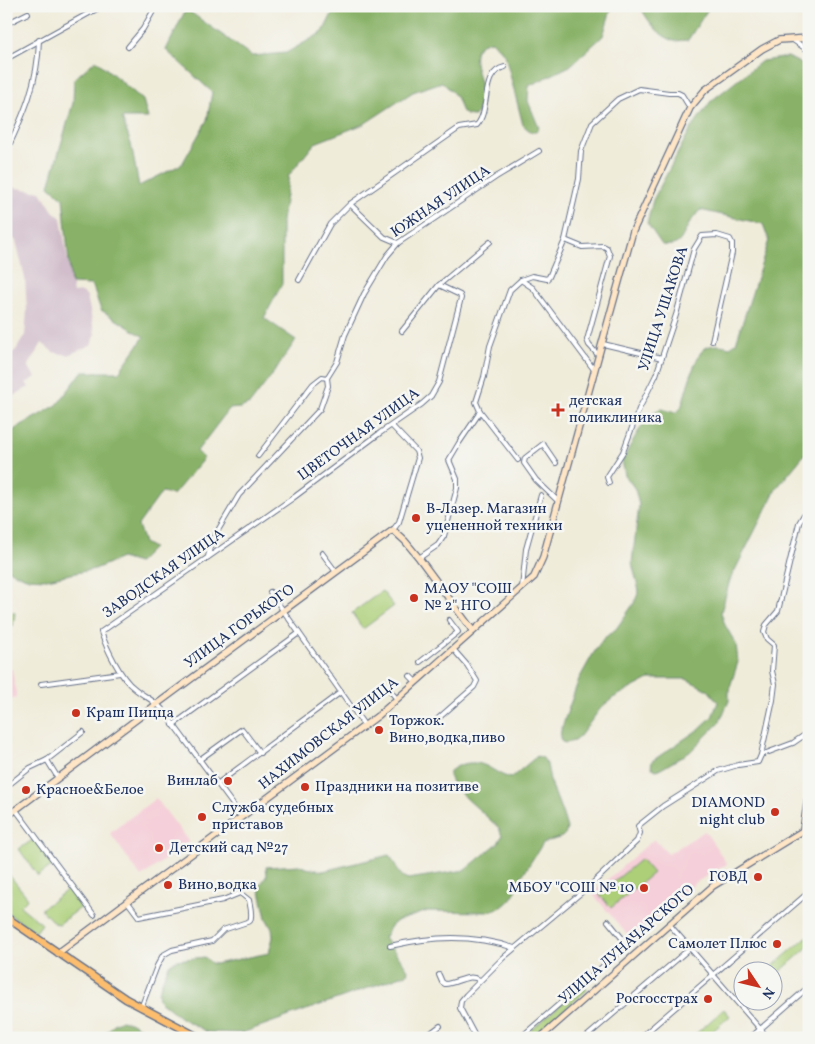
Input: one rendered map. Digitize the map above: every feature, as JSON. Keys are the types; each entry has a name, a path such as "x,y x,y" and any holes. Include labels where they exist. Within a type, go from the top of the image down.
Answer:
{"main road":[{"name":"НАХИМОВСКАЯ УЛИЦА","path":"58,953 365,726 534,577 540,565 559,502 633,231 690,108 705,90 762,49 779,40 809,38"},
{"path":"393,530 405,540 473,631"},
{"name":"УЛИЦА ГОРЬКОГО","path":"6,817 393,530"},
{"path":"809,791 806,829 809,837"},
{"name":"УЛИЦА ЛУНАЧАРСКОГО","path":"540,1038 720,881 806,829"},
{"path":"6,917 140,1008 200,1038"}],"street":[{"path":"7,57 102,6"},
{"path":"128,47 156,6"},
{"path":"6,24 28,13"},
{"path":"791,38 809,51"},
{"path":"6,152 28,102 36,73 38,40"},
{"path":"299,280 330,224 350,204 459,128 476,125 484,113 489,83 493,72 505,67"},
{"path":"518,460 480,411 476,402 490,346 510,290 521,280 532,276 547,279 549,277 565,240 579,179 581,151 592,123 618,99 639,89 678,93 682,95 690,108"},
{"name":"ЮЖНАЯ УЛИЦА","path":"208,557 211,542 239,495 320,409 328,386 327,378 336,362 347,329 364,294 387,256 398,243 539,151"},
{"path":"350,204 384,237 398,243"},
{"name":"УЛИЦА УШАКОВА","path":"609,483 607,477 623,452 639,409 656,375 676,315 694,249 702,236 717,235 730,239 732,253 712,341"},
{"path":"565,240 582,246 603,246 609,252 610,256 587,340 592,349 600,356"},
{"path":"402,331 439,285 490,242"},
{"path":"521,280 533,288 595,371"},
{"name":"ЦВЕТОЧНАЯ УЛИЦА","path":"293,498 431,396 439,382 461,298 460,295 439,285"},
{"path":"603,344 662,358"},
{"path":"258,456 307,390 322,377 327,378"},
{"path":"419,558 438,545 444,536 457,488 457,479 449,460 480,411"},
{"name":"УЛИЦА ГОРЬКОГО","path":"392,426 416,451 418,458 399,522 393,530"},
{"path":"556,462 544,444 525,458 524,463 536,480 559,502"},
{"path":"522,588 526,549 541,495"},
{"name":"ЗАВОДСКАЯ УЛИЦА","path":"157,704 132,688 120,673 101,632 293,498"},
{"path":"476,1038 460,1008 461,1001 480,980 514,948 594,882 637,841 640,833 638,826 663,806 718,772 738,765 758,762 775,684 772,671 774,645 767,639 764,632 766,625 778,611 799,523 809,506"},
{"path":"322,553 336,572"},
{"path":"270,592 365,726"},
{"path":"420,662 458,632 449,620"},
{"path":"173,725 299,633"},
{"path":"433,723 474,687 477,681 467,665 453,649"},
{"path":"41,684 120,673"},
{"path":"410,676 416,682"},
{"path":"217,784 341,692"},
{"path":"391,692 397,698"},
{"path":"157,704 242,817"},
{"path":"199,760 242,729 260,753"},
{"path":"6,787 30,768 47,760 84,732"},
{"path":"761,755 793,743 809,732"},
{"path":"47,760 58,778"},
{"path":"16,810 94,915"},
{"path":"640,1038 809,892"},
{"path":"128,901 139,917 223,900 240,894 249,900 252,918 250,921 223,930 212,941 172,950 163,955 140,1008"},
{"path":"520,1038 624,948 626,944 624,940 608,921"},
{"path":"669,924 768,1038"},
{"path":"390,946 422,939 455,937 476,939 514,948"},
{"path":"584,1038 689,948"},
{"path":"439,975 445,984 468,977 480,980"},
{"path":"750,1038 805,990"},
{"path":"424,1038 440,1026"}],"shaded area":[{"path":"6,186 41,192 53,211 61,218 73,293 82,292 87,296 95,335 91,345 68,355 53,352 42,343 28,367 36,377 26,383 29,387 6,400 6,357 16,350 25,335 27,311 25,278 16,241 6,232"},
{"path":"6,669 12,669 16,697 6,701"},
{"path":"156,798 189,842 141,877 110,833"},
{"name":"МБОУ \"СОШ № 10","path":"705,831 727,864 695,883 631,939 592,893 654,839 668,854"}],"green space":[{"path":"336,6 612,6 603,36 570,66 529,86 528,101 539,128 536,132 531,132 523,125 505,55 492,41 482,44 477,48 475,55 482,94 475,116 466,115 461,111 455,95 442,82 413,92 364,124 315,143 289,175 282,221 282,284 264,318 296,340 250,404 240,408 229,409 197,451 204,458 173,495 162,492 138,525 144,543 153,548 138,563 121,558 95,569 47,579 26,578 6,569 6,436 57,405 82,372 119,372 144,337 101,310 92,285 71,284 63,198 49,186 73,103 74,79 96,60 143,100 148,118 122,118 131,144 139,186 182,164 207,120 212,92 166,50 186,9 252,56 286,53 323,32"},
{"path":"640,6 710,6 688,40 675,41 664,36 654,27"},
{"path":"788,57 809,68 809,449 776,489 730,580 721,612 725,625 736,644 738,662 729,690 729,701 719,723 690,752 656,770 651,767 652,761 699,729 712,717 718,702 708,690 686,679 649,679 613,698 600,709 580,736 574,741 562,742 560,739 561,730 579,679 593,654 603,639 616,629 634,603 639,591 632,563 639,505 635,489 625,475 622,461 639,430 650,415 662,409 677,412 681,408 697,359 704,349 714,345 730,347 736,343 769,240 763,224 700,210 679,242 673,245 662,245 647,223 653,200 690,130 711,101 762,61"},
{"path":"382,591 394,606 363,629 352,613"},
{"path":"6,611 15,613 13,626 6,625"},
{"path":"537,756 543,758 547,764 550,780 567,828 566,833 562,837 543,843 520,879 516,891 502,907 488,912 428,911 397,921 391,926 384,938 405,965 408,970 407,974 242,1033 207,1032 181,1018 159,1000 158,992 169,965 176,960 205,957 215,964 269,953 273,937 272,929 266,918 259,887 267,875 266,867 299,865 323,871 389,855 401,875 408,879 465,870 498,843 502,836 499,828 454,787 449,772 462,765 477,763 511,778"},
{"path":"34,839 53,865 38,876 19,849"},
{"path":"641,859 653,873 611,908 599,894"},
{"path":"6,871 28,898 20,906 42,924 36,932 6,912"},
{"path":"70,888 83,906 59,924 54,923 41,909"},
{"path":"809,935 809,946 782,970 782,962 778,962"},
{"path":"583,985 587,990 531,1038 522,1038"},
{"path":"724,1009 730,1016 705,1038 691,1038"},
{"path":"121,1020 130,1022 158,1038 101,1038 114,1024"}],"place":[{"name":"детская поликлиника","path":"558,410"},
{"name":"В-Лазер. Магазин уцененной техники","path":"416,518"},
{"name":"МАОУ \"СОШ № 2\" НГО","path":"414,598"},
{"name":"Краш Пицца","path":"76,713"},
{"name":"Торжок. Вино,водка,пиво","path":"379,730"},
{"name":"Винлаб","path":"228,781"},
{"name":"Праздники на позитиве","path":"305,787"},
{"name":"Красное&Белое","path":"26,790"},
{"name":"DIAMOND night club","path":"775,812"},
{"name":"Служба судебных приставов","path":"202,817"},
{"name":"Детский сад №27","path":"159,848"},
{"name":"ГОВД","path":"758,877"},
{"name":"Вино,водка","path":"168,885"},
{"name":"МБОУ \"СОШ № 10","path":"644,888"},
{"name":"Самолет Плюс","path":"777,944"},
{"name":"Росгосстрах","path":"708,999"}]}
